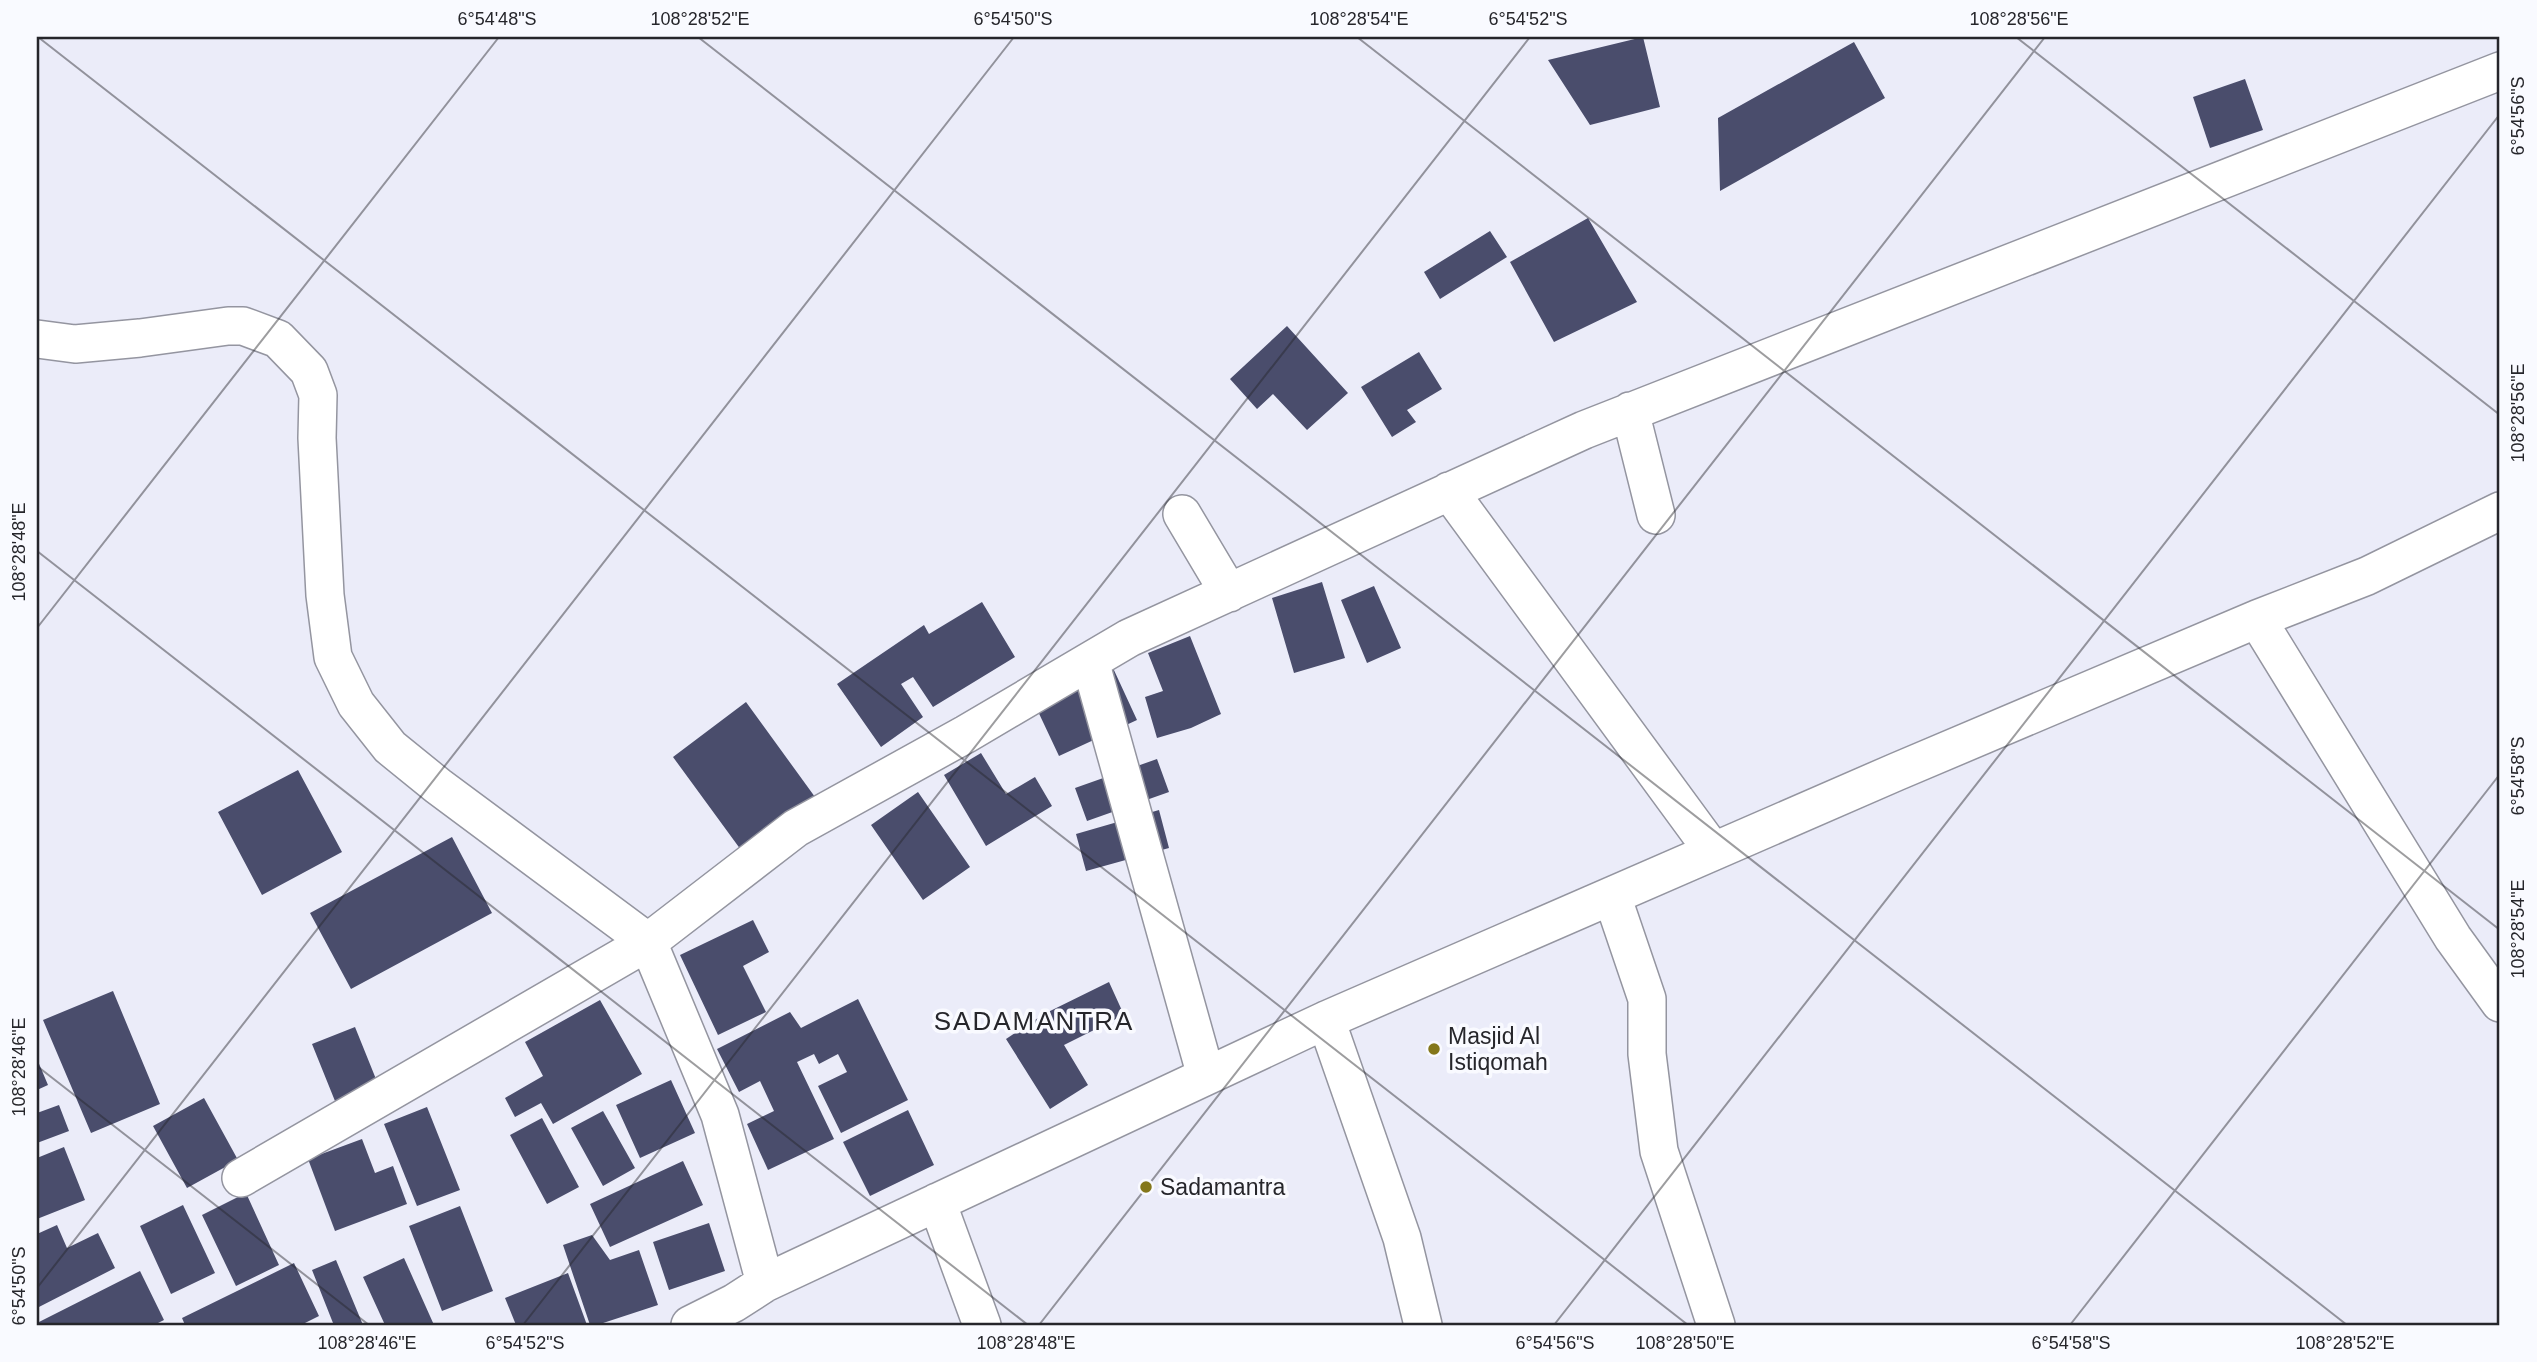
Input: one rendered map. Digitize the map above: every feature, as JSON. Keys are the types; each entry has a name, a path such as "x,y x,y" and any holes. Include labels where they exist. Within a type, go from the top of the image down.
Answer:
{"street":[{"path":"241,1178 648,942 796,828 966,734 1129,638 1630,411 2500,71"},
{"path":"37,339 75,344 243,326 278,339 309,371 318,395 317,438 325,595 333,657 356,704 390,747 438,786 648,942 720,1115 765,1283"},
{"path":"1630,411 1656,515"},
{"path":"1449,491 1713,851"},
{"path":"690,1325 737,1314 765,1283 1326,1020 1713,851 2257,619 2367,576 2500,511"},
{"path":"1182,514 1229,593"},
{"path":"2257,619 2453,938 2500,1003"},
{"path":"1090,661 1206,1076"},
{"path":"1612,896 1647,999 1647,1054 1659,1151 1716,1325"},
{"path":"1326,1020 1402,1238 1423,1325"},
{"path":"937,1202 982,1325"}],"building":[{"path":"1643,37 1660,107 1590,125 1548,60"},
{"path":"1854,42 1885,98 1720,191 1718,118"},
{"path":"2245,79 2263,130 2210,148 2193,97"},
{"path":"1588,218 1637,302 1554,342 1510,262"},
{"path":"1490,231 1507,257 1440,299 1424,272"},
{"path":"1287,326 1348,393 1307,430 1273,394 1257,409 1230,379"},
{"path":"1419,352 1442,389 1407,410 1416,422 1392,437 1361,387"},
{"path":"1322,582 1345,658 1294,673 1272,598"},
{"path":"1374,586 1401,648 1367,663 1341,600"},
{"path":"982,602 1015,657 933,707 913,677 901,684 923,717 881,747 837,684 924,625 929,634"},
{"path":"1190,636 1221,714 1191,728 1157,738 1145,697 1163,691 1148,653"},
{"path":"1113,668 1137,720 1059,756 1035,705"},
{"path":"746,702 815,797 741,850 673,757"},
{"path":"981,753 1006,794 1035,777 1052,806 986,846 944,775"},
{"path":"1157,759 1169,792 1087,821 1075,788"},
{"path":"298,770 342,852 262,895 218,812"},
{"path":"918,792 970,867 923,900 871,825"},
{"path":"1159,810 1169,848 1086,871 1076,834"},
{"path":"452,837 492,913 351,989 310,913"},
{"path":"753,920 769,952 743,966 766,1012 718,1035 680,955"},
{"path":"1109,982 1124,1015 1064,1045 1088,1085 1050,1109 1006,1039 1044,1014"},
{"path":"113,991 160,1104 91,1133 43,1020"},
{"path":"858,999 908,1100 841,1133 818,1086 847,1072 838,1054 819,1064 814,1054 797,1062 834,1139 768,1170 747,1124 774,1111 760,1081 739,1092 717,1049 790,1012 801,1028"},
{"path":"600,1000 642,1074 553,1124 541,1103 515,1117 505,1098 543,1076 525,1042"},
{"path":"355,1027 380,1089 337,1106 312,1044"},
{"path":"37,1059 48,1085 37,1090"},
{"path":"671,1080 695,1133 640,1158 616,1105"},
{"path":"204,1098 238,1160 187,1188 153,1126"},
{"path":"59,1105 69,1131 37,1143 37,1113"},
{"path":"427,1107 460,1190 417,1206 384,1124"},
{"path":"908,1110 934,1165 870,1196 843,1142"},
{"path":"603,1111 635,1168 603,1186 571,1128"},
{"path":"542,1118 579,1187 547,1204 510,1135"},
{"path":"362,1139 375,1173 393,1166 407,1204 335,1231 308,1159"},
{"path":"64,1147 85,1200 37,1219 37,1158"},
{"path":"683,1161 703,1205 610,1247 590,1204"},
{"path":"246,1193 279,1265 236,1286 202,1215"},
{"path":"183,1205 215,1273 171,1294 140,1226"},
{"path":"460,1206 493,1291 442,1311 409,1226"},
{"path":"709,1223 725,1271 669,1290 653,1242"},
{"path":"57,1225 67,1248 98,1233 115,1268 37,1308 37,1234"},
{"path":"592,1235 610,1260 639,1250 658,1305 590,1325 563,1245"},
{"path":"404,1258 434,1325 385,1325 363,1277"},
{"path":"336,1260 363,1325 328,1325 333,1323 312,1270"},
{"path":"294,1263 319,1316 301,1325 185,1325 182,1318"},
{"path":"140,1271 164,1320 154,1325 37,1325 37,1323"},
{"path":"568,1273 587,1325 516,1325 505,1298"}],"place":[{"name":"Masjid Al Istiqomah","path":"1434,1049"},
{"name":"Sadamantra","path":"1146,1187"}],"district":[{"name":"SADAMANTRA","path":"1034,1021"}]}
